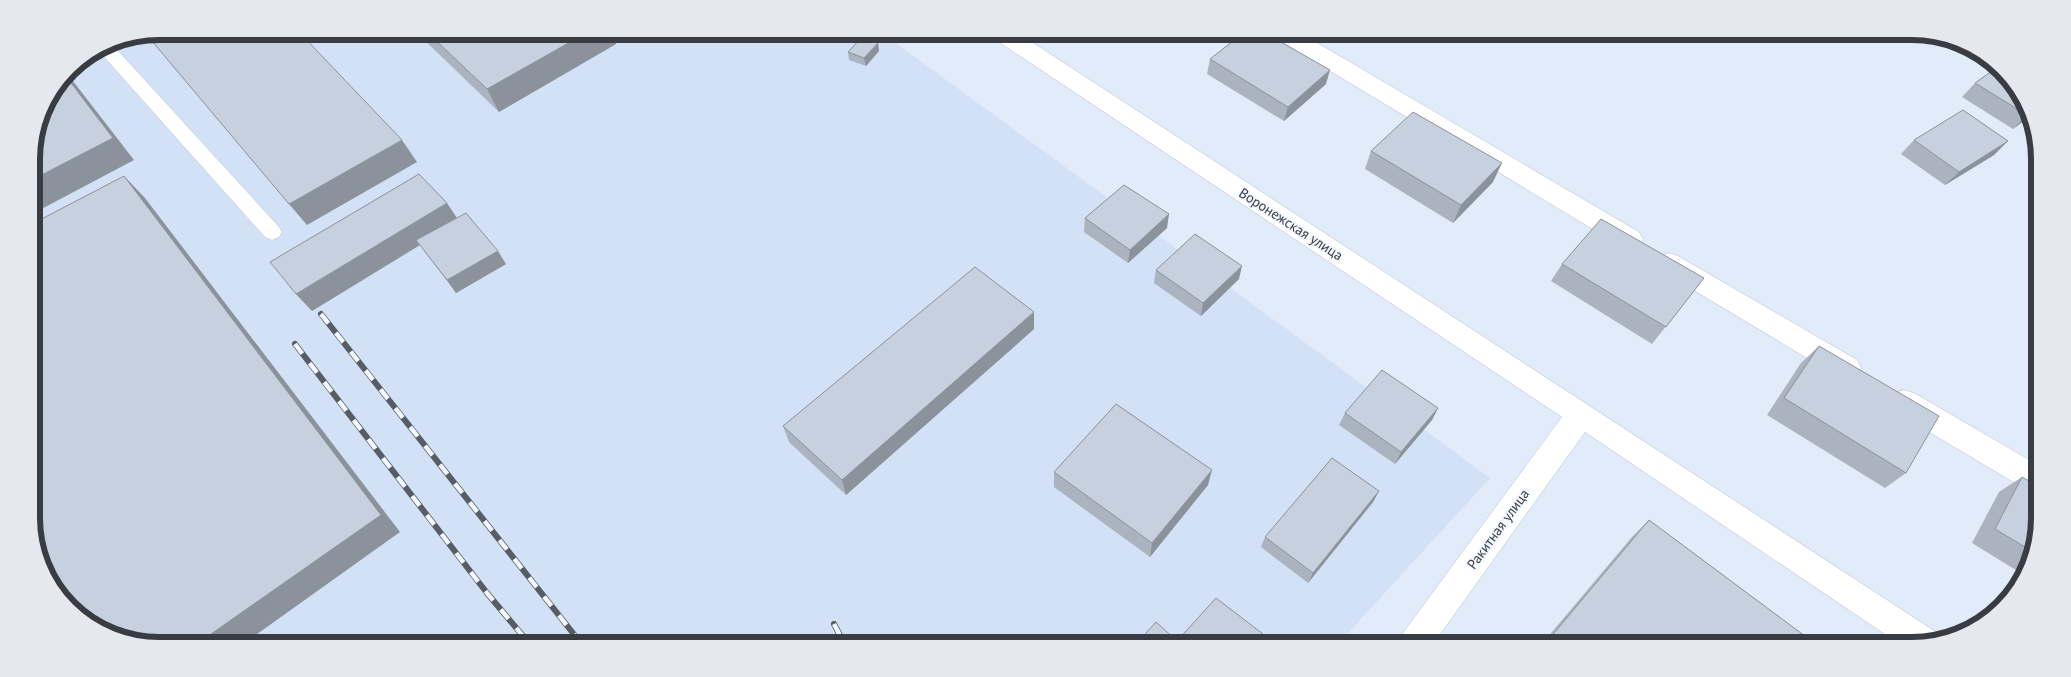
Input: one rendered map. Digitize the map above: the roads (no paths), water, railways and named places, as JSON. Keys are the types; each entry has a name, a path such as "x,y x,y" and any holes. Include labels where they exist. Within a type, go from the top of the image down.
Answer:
{"street":[{"name":"Воронежская улица","path":"1012,40 1582,414 1915,637"},
{"path":"1295,40 2031,477"},
{"name":"Ракитная улица","path":"1419,637 1582,414"}],"lane":[{"path":"109,52 272,232"}],"railway":[{"path":"321,314 576,637"},
{"path":"295,344 487,593 524,637"},
{"path":"834,624 841,637"}]}
